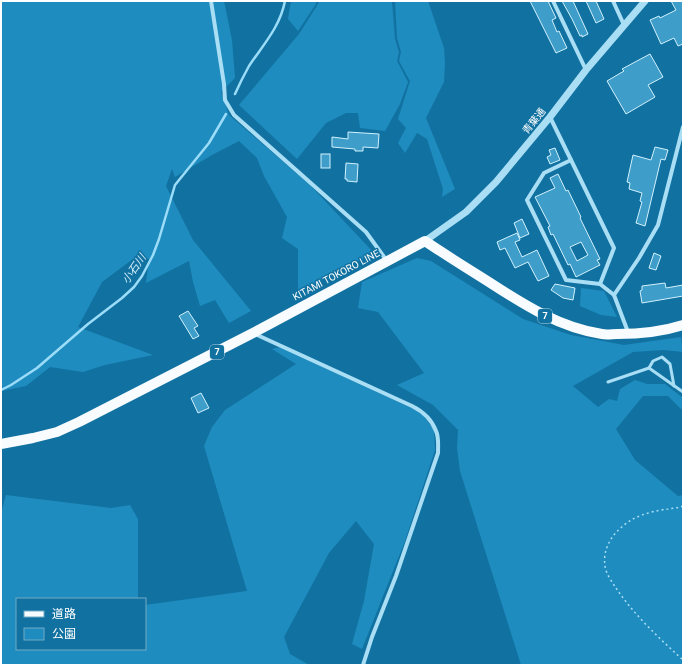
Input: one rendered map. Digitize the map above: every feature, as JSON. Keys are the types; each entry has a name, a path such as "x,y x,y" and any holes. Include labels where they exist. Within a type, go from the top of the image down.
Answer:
{"main road":[{"name":"KITAMI TOKORO LINE","path":"1,444 57,432 79,422 253,333 425,241"},
{"name":"7","path":"425,241 519,301 548,318 571,327 603,334 629,334 653,332 683,325"}],"street":[{"path":"212,1 225,100 234,115 366,232 388,261"},
{"path":"553,1 586,70"},
{"path":"612,1 624,25"},
{"name":"青葉通","path":"425,241 466,212 496,182 550,117 586,70 645,1"},
{"path":"550,117 614,248 600,284"},
{"path":"614,294 639,258 658,225 683,127"},
{"path":"571,160 544,173 528,200 566,280 600,284 614,294 629,334"},
{"path":"253,333 420,410 436,431 438,453 396,576 372,637 363,665"}],"lane":[{"path":"608,382 649,368 653,361 662,357 670,364 674,386"},
{"path":"649,368 683,392"}],"path":[{"path":"683,506 680,508 667,509 639,516 622,526 609,541 606,552 605,566 611,580 622,597 636,614 683,660"}],"green space":[{"path":"1,1 224,1 232,40 235,78 221,92 229,115 310,185 374,253 298,293 298,249 282,238 287,217 264,176 257,158 239,141 175,177 172,169 166,186 193,240 251,311 229,323 215,300 200,306 189,261 146,283 149,259 133,259 102,282 78,327 153,355 105,365 83,372 50,367 26,386 1,391"},
{"path":"291,1 316,1 316,4 298,31 288,19"},
{"path":"319,1 392,1 395,39 399,52 397,61 408,82 400,104 385,131 360,128 358,113 346,113 326,123 297,159 239,105 299,34"},
{"path":"395,1 428,1 444,48 444,82 426,118 455,189 442,197 443,189 427,139 417,133 405,153 398,143 406,128 398,119 410,81 399,61 401,52 397,38"},
{"path":"417,258 431,261 523,319 571,335 624,345 681,337 683,352 664,350 633,352 573,386 598,407 609,399 617,401 620,389 635,380 647,384 665,384 683,398 683,411 668,396 643,396 616,429 635,460 678,496 683,495 683,665 521,665 460,471 457,448 458,430 433,405 397,385 424,373 378,312 358,308 362,282"},
{"path":"581,288 604,291 617,317 601,315 580,306"},
{"path":"280,347 422,413 434,430 435,450 405,541 362,649 352,644 364,601 374,544 356,521 329,553 284,637 290,654 309,665 1,665 1,513 6,495 111,508 130,505 138,519 138,598 16,598 16,650 146,650 146,605 247,591 204,446 212,427 225,410 296,364 272,349"}],"building":[{"path":"530,1 548,1 556,18 552,20 557,32 559,31 567,48 556,53"},
{"path":"562,1 573,1 588,34 582,37 582,35 580,36"},
{"path":"586,1 596,1 604,19 596,23"},
{"path":"671,1 683,1 683,44 678,46 674,38 661,44 650,20 659,16 660,18 676,10"},
{"path":"650,54 663,77 648,85 655,97 626,114 607,81 624,71 622,69"},
{"path":"348,132 379,134 378,148 363,147 363,151 355,151 355,149 332,147 332,137 348,139"},
{"path":"655,147 668,150 665,160 661,159 645,226 636,223 642,202 640,201 642,193 629,189 630,183 627,182 633,155 651,160"},
{"path":"555,148 560,160 550,164 547,157 551,155 549,150"},
{"path":"321,154 330,154 330,168 321,168"},
{"path":"346,163 358,164 357,182 347,181 347,179 345,179"},
{"path":"558,174 566,191 568,190 600,259 597,260 600,265 576,277 570,264 568,265 553,234 551,235 548,227 550,226 535,197 555,188 550,178","holes":["581,242 588,255 577,261 570,247"]},
{"path":"522,219 529,234 520,238 514,223"},
{"path":"517,233 520,240 515,242 522,257 537,250 549,276 538,281 528,262 515,268 505,248 500,250 497,242"},
{"path":"654,253 661,256 656,270 649,268"},
{"path":"665,283 666,288 683,285 683,296 642,303 640,291 642,290 642,286"},
{"path":"555,284 575,288 573,300 563,298 551,290"},
{"path":"188,311 198,326 194,328 199,336 193,339 179,316"},
{"path":"201,393 209,408 198,413 191,398"}],"waterway":[{"name":"小石川","path":"235,94 249,66 275,27 283,10 285,1"},
{"name":"小石川","path":"1,390 37,368 134,287 142,276 153,255 175,185 209,143 226,114"}]}
